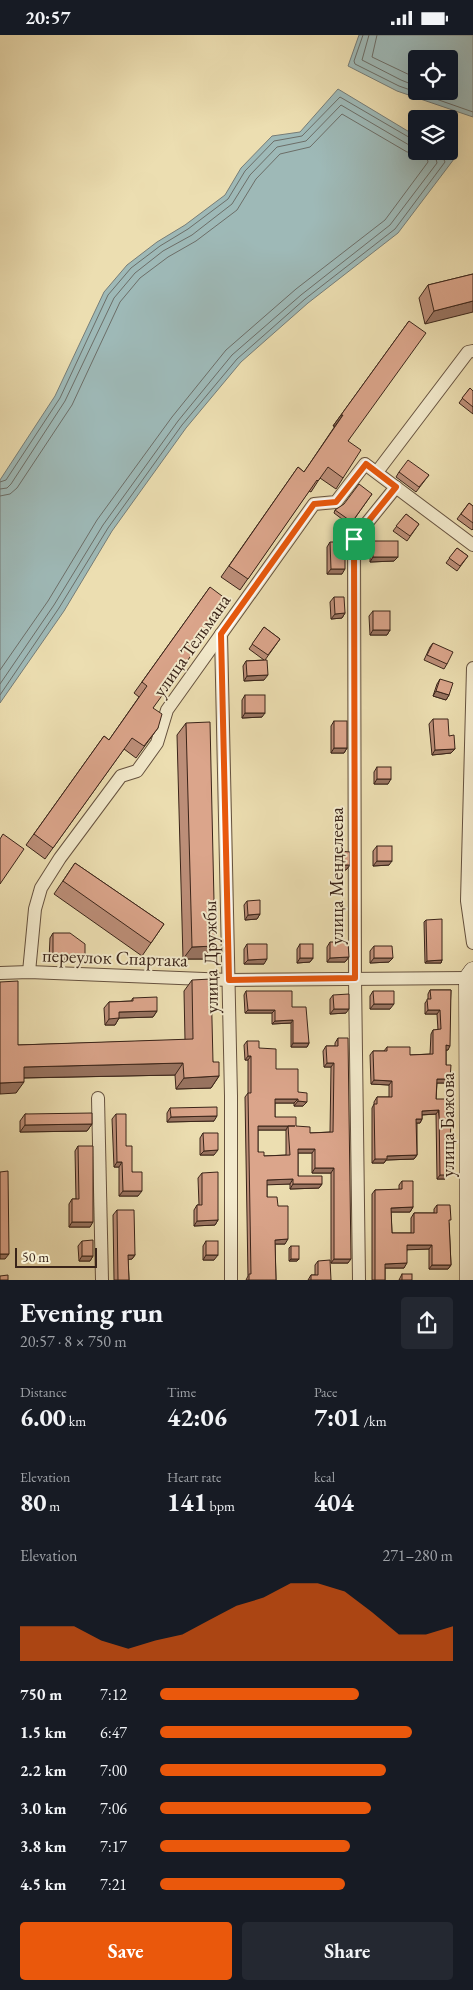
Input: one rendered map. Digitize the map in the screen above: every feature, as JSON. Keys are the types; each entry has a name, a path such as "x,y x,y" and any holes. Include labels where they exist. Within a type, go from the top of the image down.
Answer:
{"main road":[{"name":"улица Бажова","path":"469,1280 470,975"}],"street":[{"path":"473,351 468,352 377,472 473,545"},
{"name":"улица Тельмана","path":"29,972 36,909 41,888 60,858 121,776 137,771 157,743 167,710 314,504 336,502 366,464 377,472"},
{"name":"улица Менделеева","path":"359,1280 355,978 354,539 396,487"},
{"name":"улица Дружбы","path":"221,634 229,980 231,1280"},
{"path":"473,668 467,901 473,943"},
{"name":"переулок Спартака","path":"0,973 29,972 229,980 470,975"},
{"path":"98,1098 102,1280"}],"water":[{"path":"359,35 473,35 473,117 458,112 458,110 453,110 423,100 458,100 458,50 408,50 408,95 348,66"},
{"path":"338,89 408,131 408,160 453,160 398,233 308,303 241,362 186,428 112,531 64,611 0,703 0,480 55,396 104,292 127,265 225,195 241,168 272,136 300,132"}],"building":[{"path":"473,274 473,301 434,311 428,285"},
{"path":"409,321 426,333 348,441 361,450 343,478 328,467 248,579 229,566 298,467 304,472 343,415 341,415"},
{"path":"470,388 473,391 473,407 462,398"},
{"path":"408,460 429,475 419,487 399,472"},
{"path":"359,484 372,494 352,522 335,510 344,504"},
{"path":"469,503 473,506 473,523 461,514"},
{"path":"406,514 419,524 410,536 396,526"},
{"path":"373,541 398,541 398,557 373,557"},
{"path":"330,542 345,542 345,569 331,569"},
{"path":"457,548 468,556 460,566 449,558"},
{"path":"210,587 230,602 153,708 162,714 158,728 144,746 132,738 53,848 34,834 104,736 109,740 147,686 142,682"},
{"path":"334,597 344,597 345,613 335,614"},
{"path":"373,611 390,611 390,630 373,630"},
{"path":"264,627 280,639 268,655 252,644"},
{"path":"433,643 453,652 447,664 427,655"},
{"path":"267,660 268,675 247,676 246,661"},
{"path":"440,679 453,683 449,695 436,691"},
{"path":"245,695 265,695 265,713 245,713"},
{"path":"433,719 448,719 449,736 454,735 455,749 435,750"},
{"path":"334,721 347,721 347,748 334,748"},
{"path":"210,722 215,946 192,947 186,723"},
{"path":"377,767 391,767 391,779 377,779"},
{"path":"3,834 24,849 0,884 0,839"},
{"path":"377,846 392,846 392,861 377,861"},
{"path":"339,851 350,852 350,865 338,865"},
{"path":"75,863 164,924 151,943 63,881"},
{"path":"260,900 260,914 248,915 247,901"},
{"path":"442,919 442,960 427,961 426,920"},
{"path":"53,933 70,933 85,944 85,955 53,954"},
{"path":"330,942 348,942 349,957 330,958"},
{"path":"247,944 267,944 267,959 248,960"},
{"path":"300,944 313,944 313,958 300,958"},
{"path":"374,946 392,946 393,958 374,958"},
{"path":"211,979 213,1062 219,1062 219,1076 184,1078 183,1063 24,1067 24,1082 0,1083 0,982 18,981 18,1045 193,1039 192,980"},
{"path":"430,990 451,990 450,1046 446,1045 446,1065 451,1065 450,1079 437,1079 436,1099 451,1099 450,1172 448,1172 448,1175 440,1175 439,1110 422,1111 422,1119 416,1119 417,1155 387,1156 387,1159 375,1159 374,1104 377,1104 377,1097 392,1097 392,1081 374,1080 373,1051 387,1051 387,1047 410,1047 410,1055 433,1054 433,1030 441,1029 440,1010 428,1010 427,999 431,999"},
{"path":"246,991 292,991 292,1007 306,1007 309,1043 293,1043 293,1020 275,1021 275,1010 248,1010"},
{"path":"373,991 394,991 394,1004 374,1004"},
{"path":"349,994 349,1009 334,1009 333,995"},
{"path":"157,997 157,1011 119,1012 119,1018 109,1019 109,1002"},
{"path":"338,1038 348,1038 351,1259 334,1259 334,1168 315,1168 315,1149 298,1149 298,1176 322,1176 322,1184 293,1184 293,1179 267,1180 267,1197 277,1197 278,1206 288,1206 288,1239 275,1240 276,1280 249,1280 249,1274 251,1274 248,1093 251,1093 251,1056 248,1056 247,1041 259,1041 259,1048 276,1049 276,1069 298,1069 298,1092 307,1093 307,1102 298,1101 298,1099 275,1099 275,1117 296,1117 296,1126 310,1127 310,1133 333,1132 334,1063 327,1063 326,1046 338,1046","holes":["258,1126 288,1126 290,1155 264,1156 264,1152 258,1152"]},
{"path":"217,1107 217,1116 171,1117 170,1108"},
{"path":"92,1113 92,1124 25,1125 25,1114"},
{"path":"116,1114 126,1114 126,1146 132,1146 132,1172 142,1172 142,1191 123,1191 122,1162 117,1162"},
{"path":"203,1133 218,1133 218,1150 204,1151"},
{"path":"78,1146 93,1146 93,1222 72,1222 72,1199 79,1199"},
{"path":"8,1171 9,1254 0,1254 0,1172"},
{"path":"218,1172 218,1220 197,1221 197,1205 202,1205 202,1173"},
{"path":"402,1181 413,1181 413,1207 391,1208 392,1233 414,1233 414,1213 437,1213 437,1205 450,1205 451,1265 432,1265 432,1245 407,1245 407,1263 385,1264 385,1280 375,1280 375,1190 402,1189"},
{"path":"117,1210 134,1210 135,1255 128,1255 129,1280 118,1280"},
{"path":"93,1240 93,1256 82,1256 82,1241"},
{"path":"206,1241 218,1241 218,1255 206,1255"},
{"path":"291,1246 299,1246 299,1259 291,1259"},
{"path":"330,1260 331,1280 311,1280 311,1275 318,1275 318,1261"},
{"path":"402,1274 412,1274 412,1280 402,1280"},
{"path":"8,1275 8,1280 0,1280 0,1276"}],"route":[{"path":"366,464 396,487 354,539 355,978 229,980 221,634 314,504 336,502 366,464"}]}
